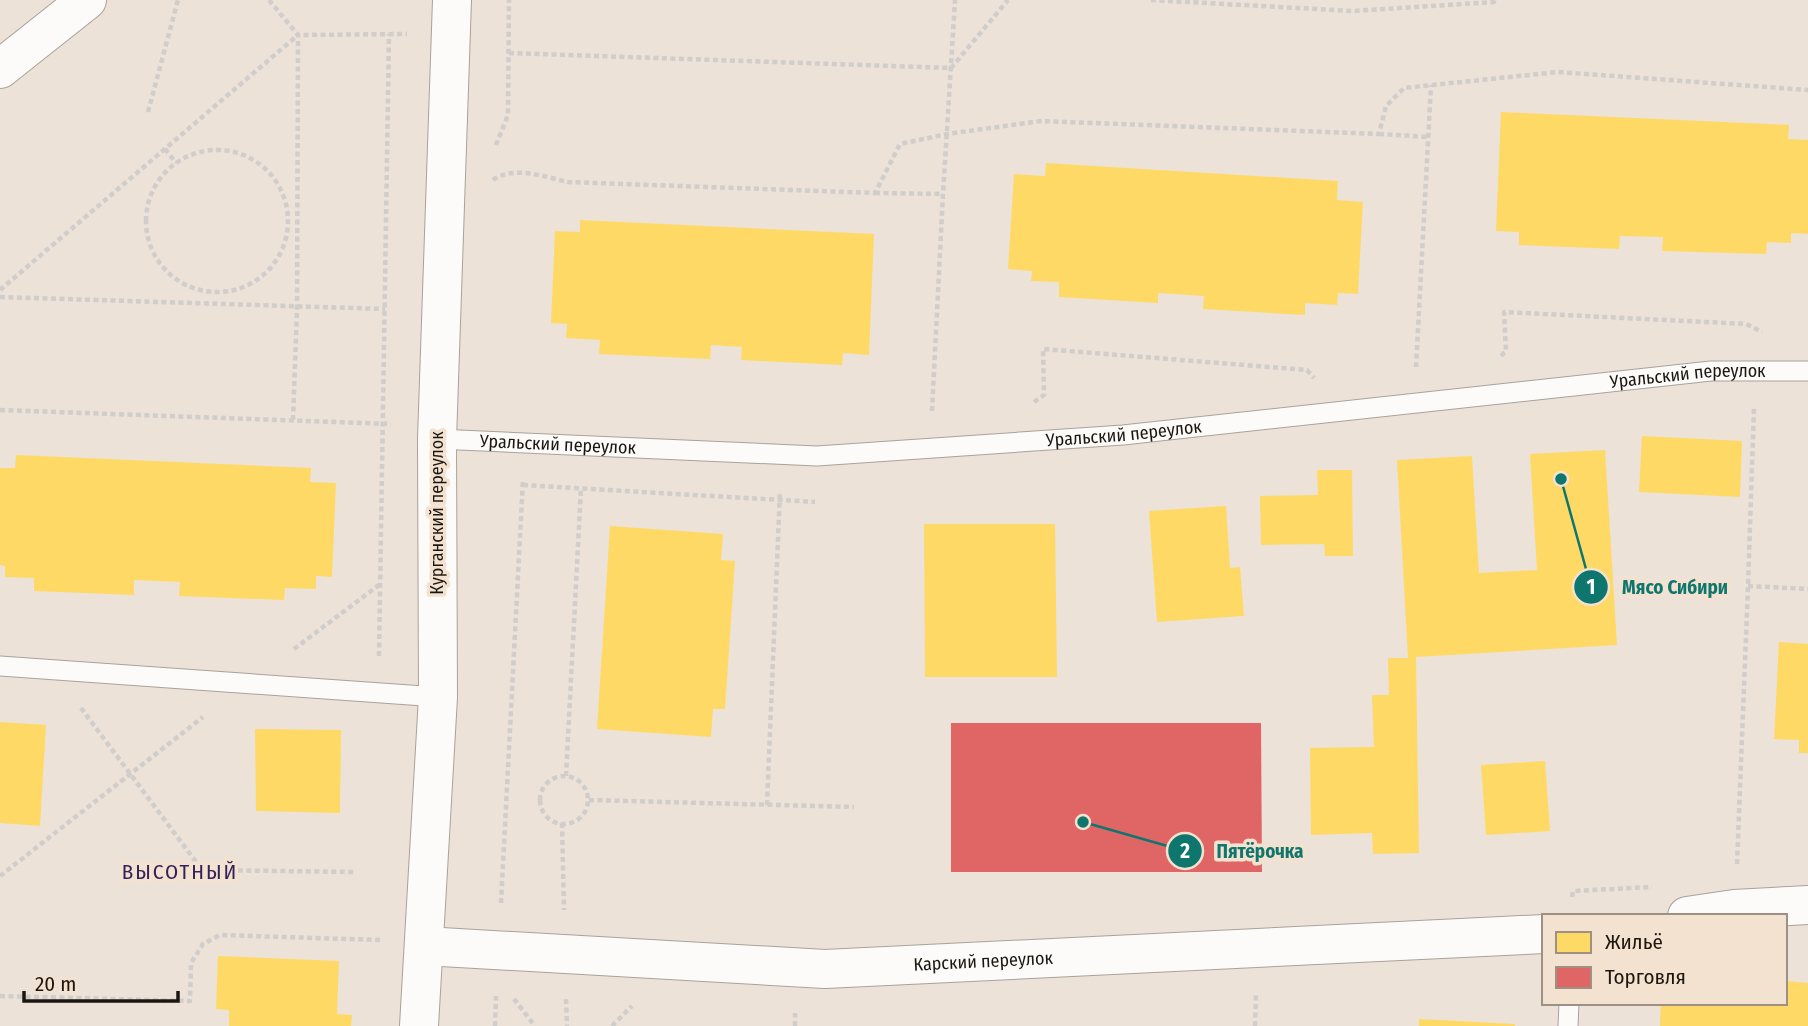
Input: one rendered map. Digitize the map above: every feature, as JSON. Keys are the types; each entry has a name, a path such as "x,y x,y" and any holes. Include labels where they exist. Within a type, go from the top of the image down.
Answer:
{"street":[{"path":"0,69 87,0"},
{"name":"Курганский переулок","path":"419,1026 438,697 437,430 452,17"},
{"path":"1701,914 1734,909 1808,905"},
{"name":"Карский переулок","path":"424,946 825,969 1542,934"}],"lane":[{"name":"Уральский переулок","path":"437,430 525,443 817,456 1124,435 1711,372 1808,371"},
{"path":"0,666 438,697"},
{"path":"1568,1026 1569,1005"}],"path":[{"path":"148,112 178,0"},
{"path":"269,0 298,35 297,307 293,420"},
{"path":"932,412 956,0"},
{"path":"951,68 1008,0"},
{"path":"1151,0 1353,10 1494,0"},
{"path":"0,290 298,35 389,34 452,17 509,32"},
{"path":"378,693 389,34"},
{"path":"509,53 951,68"},
{"path":"1379,135 1386,106 1404,88 1431,85 1558,72 1808,90"},
{"path":"1415,372 1431,85"},
{"path":"875,193 900,144 947,134 1041,121 1428,137"},
{"path":"165,149 176,163"},
{"path":"223,150 239,153 268,170 285,198 289,214 284,247 266,274 237,290 220,292 204,291 174,278 153,252 146,220 148,204 159,181 176,163 190,155 223,150"},
{"path":"489,182 500,174 526,173 568,182 943,194"},
{"path":"289,214 298,213"},
{"path":"220,292 220,305"},
{"path":"0,297 384,309"},
{"path":"1495,364 1506,351 1504,312 1746,324 1766,334"},
{"path":"1028,407 1044,395 1043,349 1307,370 1318,382"},
{"path":"1734,909 1755,371"},
{"path":"0,410 382,424 437,430"},
{"path":"501,903 525,443"},
{"path":"767,805 782,454"},
{"path":"523,485 814,502"},
{"path":"566,776 581,488"},
{"path":"0,876 245,684 380,584"},
{"path":"1748,586 1808,589"},
{"path":"52,670 202,870 355,872"},
{"path":"555,777 578,779 589,800 583,814 570,823 554,822 542,811 543,787 555,777"},
{"path":"589,800 854,807"},
{"path":"0,996 190,1001 191,963 202,944 220,935 381,940"},
{"path":"512,997 535,1026"}],"building: Жильё":[{"path":"1501,112 1789,125 1788,139 1808,140 1808,234 1791,233 1791,243 1767,242 1766,254 1662,251 1663,237 1620,236 1619,249 1519,245 1519,232 1496,231"},
{"path":"1046,163 1338,181 1337,200 1363,202 1358,294 1338,293 1337,305 1305,303 1305,315 1203,309 1204,296 1158,293 1158,303 1059,297 1059,282 1031,281 1032,271 1008,269 1014,174 1045,176"},
{"path":"580,220 874,234 869,355 843,353 842,365 741,360 742,347 711,345 710,359 599,354 600,340 566,338 567,324 551,323 555,231 580,232"},
{"path":"1642,436 1742,441 1740,497 1639,492"},
{"path":"1605,450 1617,645 1416,657 1419,853 1373,854 1372,833 1311,835 1310,748 1374,747 1372,695 1389,695 1388,658 1408,658 1397,460 1472,456 1479,573 1537,570 1530,454"},
{"path":"16,455 311,468 310,482 336,483 332,577 316,576 316,589 285,588 284,600 179,596 180,582 134,580 134,595 34,591 34,578 5,577 5,566 0,565 0,468 15,468"},
{"path":"1317,470 1352,470 1353,556 1325,556 1324,544 1261,545 1260,496 1318,495"},
{"path":"1226,506 1230,568 1240,567 1244,616 1157,622 1149,511"},
{"path":"924,524 1055,524 1057,677 925,677"},
{"path":"610,526 723,534 721,560 735,561 725,709 713,709 711,737 597,729"},
{"path":"1779,642 1808,644 1808,753 1799,753 1799,740 1774,739"},
{"path":"0,722 46,725 40,826 0,823"},
{"path":"255,729 341,730 340,813 256,811"},
{"path":"1545,761 1550,831 1486,835 1481,765"},
{"path":"218,956 339,961 337,1014 352,1015 351,1026 229,1026 229,1010 216,1009"},
{"path":"1787,981 1808,983 1808,1026 1660,1026 1661,1005 1787,1005"},
{"path":"1419,1019 1515,1024 1515,1026 1419,1026"}],"building: Торговля":[{"path":"951,723 1261,723 1262,872 951,872"}],"place":[{"name":"Мясо Сибири","path":"1561,479"},
{"name":"Пятёрочка","path":"1083,822"}],"district":[{"name":"ВЫСОТНЫЙ","path":"180,872"}]}
